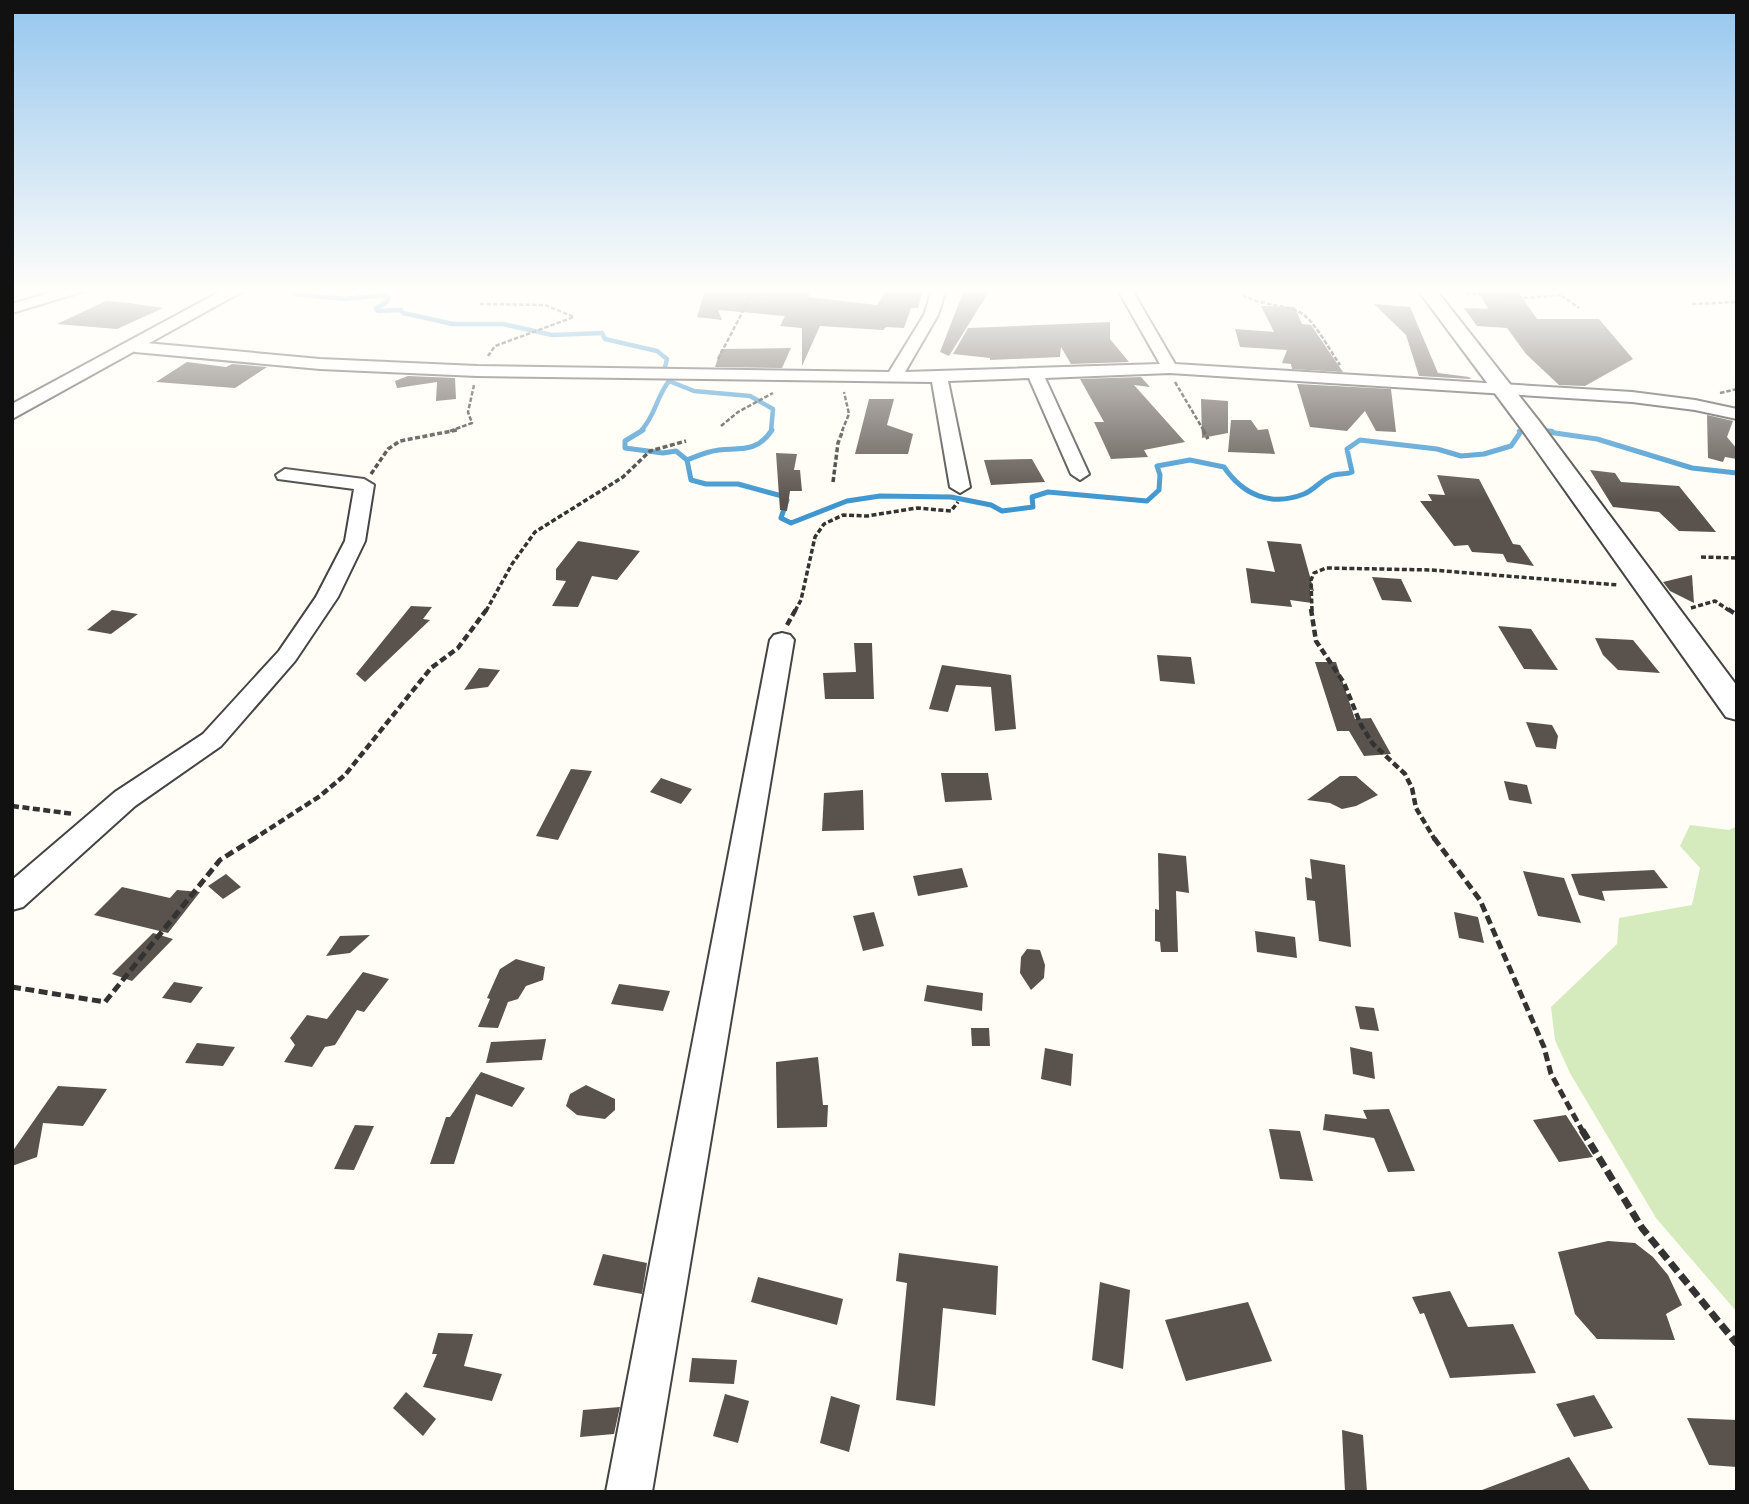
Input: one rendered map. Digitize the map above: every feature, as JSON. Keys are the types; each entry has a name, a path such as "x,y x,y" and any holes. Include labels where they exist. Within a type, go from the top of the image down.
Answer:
{"street":[{"path":"12,413 110,360"},
{"path":"279,360 477,371 894,377 1170,368 1632,397 1695,405 1737,414"},
{"path":"894,377 904,360"},
{"path":"1165,360 1170,368"},
{"path":"1481,360 1737,709"},
{"path":"1034,372 1080,474"},
{"path":"939,377 960,487"},
{"path":"12,898 125,799 212,740 287,656 327,597 355,541 364,485 285,475"},
{"path":"629,1492 782,640"}],"path":[{"path":"364,485 391,446 408,439 464,429 472,424 468,412 477,371 485,360"},
{"path":"712,373 718,360"},
{"path":"1336,360 1350,380"},
{"path":"1170,368 1178,390 1208,439"},
{"path":"833,482 838,443 849,414 840,376"},
{"path":"721,426 757,400 771,393 780,393"},
{"path":"12,987 104,1002 220,860 320,796 345,775 431,668 458,648 483,617 512,564 534,532 623,477 650,451 686,441"},
{"path":"782,640 783,632 801,600 815,537 824,524 843,515 867,516 917,508 951,511 958,504 960,487"},
{"path":"1701,557 1737,558"},
{"path":"1737,615 1715,601 1690,608 1653,596 1432,570 1326,568 1314,573 1311,580 1316,642 1344,683 1360,725 1373,744 1405,774 1412,788 1416,808 1435,839 1480,900 1544,1047 1551,1074 1575,1118 1642,1228 1737,1344"},
{"path":"12,806 84,815"}],"green space":[{"path":"1690,825 1729,830 1737,826 1737,1312 1656,1218 1570,1073 1555,1040 1551,1007 1617,944 1619,918 1692,905 1700,868 1680,846"}],"building":[{"path":"717,360 786,360 782,368 715,367"},
{"path":"1069,360 1129,362 1071,364"},
{"path":"1283,360 1335,360 1343,372 1292,369 1291,364 1282,363"},
{"path":"1414,360 1433,360 1438,373 1471,379 1419,376"},
{"path":"1533,360 1631,360 1585,386 1559,385"},
{"path":"187,362 226,367 232,364 267,367 235,388 156,382"},
{"path":"408,376 455,378 456,399 436,401 437,382 397,388 395,381"},
{"path":"1141,377 1150,387 1134,385 1185,442 1144,450 1148,457 1111,459 1094,422 1104,422 1080,379"},
{"path":"1297,384 1391,389 1396,432 1376,431 1365,411 1347,431 1310,427"},
{"path":"869,399 894,399 887,425 913,434 908,454 855,454"},
{"path":"1201,399 1228,401 1228,433 1202,438"},
{"path":"1707,415 1733,421 1727,437 1737,449 1737,459 1725,457 1723,462 1708,458"},
{"path":"1231,420 1251,420 1258,430 1268,429 1275,454 1228,452"},
{"path":"776,453 797,454 794,470 800,470 802,491 790,491 787,511 780,510"},
{"path":"1032,459 1045,482 991,485 984,460"},
{"path":"1590,470 1615,473 1621,482 1679,486 1716,532 1679,531 1659,512 1613,507"},
{"path":"1437,475 1479,479 1513,544 1520,545 1534,566 1507,562 1503,554 1472,552 1468,545 1454,546 1420,501 1432,501 1428,494 1445,495"},
{"path":"578,541 640,551 617,580 592,576 578,607 552,606 566,581 556,580 556,569"},
{"path":"1267,541 1301,544 1314,591 1310,590 1312,603 1290,600 1292,607 1251,603 1246,568 1275,572"},
{"path":"1692,575 1694,603 1670,591 1663,582"},
{"path":"1372,577 1401,579 1412,602 1382,600"},
{"path":"411,606 432,607 423,619 430,620 365,682 356,674"},
{"path":"112,610 138,614 111,634 87,630"},
{"path":"1498,626 1531,629 1558,670 1524,669"},
{"path":"1595,638 1633,640 1660,673 1618,670 1603,655"},
{"path":"854,643 872,643 874,699 825,699 823,673 856,672"},
{"path":"1157,655 1191,657 1195,684 1160,681"},
{"path":"1315,662 1336,662 1355,719 1371,718 1391,754 1364,756 1349,731 1337,731"},
{"path":"942,665 1011,675 1016,729 995,731 991,687 956,685 948,712 929,709"},
{"path":"479,668 500,670 488,687 464,690"},
{"path":"1526,722 1552,725 1558,736 1556,749 1536,747"},
{"path":"571,769 592,771 558,840 536,836"},
{"path":"941,773 988,773 992,800 945,802"},
{"path":"1340,776 1356,776 1378,795 1356,806 1342,809 1330,803 1307,800"},
{"path":"661,778 692,789 681,804 650,792"},
{"path":"1504,781 1527,785 1532,804 1509,800"},
{"path":"863,790 864,830 822,831 824,793"},
{"path":"1158,853 1186,856 1189,893 1176,891 1178,952 1161,952 1160,942 1155,941 1155,909 1159,910"},
{"path":"1310,859 1345,865 1351,947 1319,941 1315,901 1307,900 1305,877 1312,879"},
{"path":"962,868 968,887 918,896 913,876"},
{"path":"1654,870 1668,888 1602,891 1605,901 1579,895 1571,874"},
{"path":"1523,871 1564,878 1581,923 1538,916"},
{"path":"226,874 241,887 223,899 208,886"},
{"path":"122,887 170,898 177,890 200,892 168,933 94,915"},
{"path":"874,912 884,946 863,951 853,916"},
{"path":"1454,912 1478,917 1484,943 1459,938"},
{"path":"1255,931 1295,937 1297,958 1257,952"},
{"path":"153,933 173,939 132,981 112,974"},
{"path":"370,935 350,953 326,956 340,936"},
{"path":"1027,949 1040,950 1045,965 1044,978 1031,990 1020,973 1021,957"},
{"path":"516,959 545,967 543,980 526,986 518,999 508,1002 498,1028 478,1027 500,969"},
{"path":"363,972 389,979 364,1012 357,1010 335,1045 325,1047 312,1067 284,1062 295,1045 290,1038 307,1015 327,1019"},
{"path":"174,982 203,987 191,1003 162,998"},
{"path":"619,984 670,991 663,1011 611,1004"},
{"path":"927,985 983,993 982,1011 924,1001"},
{"path":"1355,1006 1374,1008 1379,1031 1360,1029"},
{"path":"971,1028 989,1028 990,1046 972,1046"},
{"path":"546,1039 542,1060 486,1063 491,1042"},
{"path":"197,1043 235,1047 223,1066 185,1063"},
{"path":"1350,1047 1372,1052 1375,1079 1353,1074"},
{"path":"1045,1048 1073,1054 1071,1086 1041,1079"},
{"path":"818,1057 823,1105 828,1105 827,1127 777,1128 776,1062"},
{"path":"481,1072 525,1088 512,1107 476,1094 454,1164 430,1164 446,1117 450,1117"},
{"path":"586,1085 615,1099 615,1110 605,1119 577,1115 566,1106 570,1094"},
{"path":"58,1086 107,1089 83,1126 43,1123 37,1157 12,1166 12,1152"},
{"path":"1389,1109 1415,1171 1388,1172 1374,1138 1323,1130 1325,1114 1367,1119 1363,1110"},
{"path":"1566,1115 1593,1157 1559,1162 1533,1120"},
{"path":"355,1125 374,1126 354,1170 334,1169"},
{"path":"1269,1129 1300,1131 1313,1181 1280,1179"},
{"path":"1608,1241 1635,1243 1653,1257 1668,1275 1682,1305 1666,1314 1675,1340 1597,1339 1575,1314 1558,1252"},
{"path":"899,1253 998,1266 996,1315 943,1308 935,1406 896,1400 907,1283 896,1281"},
{"path":"603,1254 647,1263 642,1294 593,1285"},
{"path":"758,1277 843,1299 837,1325 751,1302"},
{"path":"1100,1282 1130,1290 1123,1369 1092,1360"},
{"path":"1450,1291 1468,1327 1513,1324 1536,1373 1450,1378 1424,1313 1420,1314 1412,1297"},
{"path":"1248,1302 1272,1361 1186,1381 1165,1320"},
{"path":"438,1333 473,1334 464,1366 502,1374 492,1401 423,1387 437,1354 432,1354"},
{"path":"692,1358 737,1360 734,1384 689,1382"},
{"path":"406,1392 436,1419 423,1436 393,1408"},
{"path":"725,1394 749,1401 738,1443 713,1436"},
{"path":"1594,1395 1613,1428 1574,1437 1556,1404"},
{"path":"831,1396 860,1405 849,1452 820,1443"},
{"path":"620,1407 614,1434 580,1437 583,1410"},
{"path":"1687,1418 1737,1420 1737,1467 1709,1465"},
{"path":"1342,1430 1363,1435 1367,1492 1345,1492"},
{"path":"1569,1457 1591,1492 1482,1490"}],"waterway":[{"path":"665,367 667,360"},
{"path":"641,431 669,381"},
{"path":"669,381 694,391 750,396 773,409 771,431"},
{"path":"643,430 625,441 625,448 663,453 676,451 687,460"},
{"path":"687,460 711,451 742,449 755,445 772,430"},
{"path":"687,460 691,480 706,484 738,484 782,496 787,500 781,518 791,523 847,501 880,496 951,497 991,505 1002,511 1033,507 1032,497 1048,492 1147,501 1159,490 1160,475 1157,466 1190,460 1224,467 1240,485 1259,496 1269,499 1292,498 1304,494 1333,475 1352,472 1347,449 1360,440 1437,449 1461,456 1484,454 1511,446 1522,430"},
{"path":"1534,430 1597,439 1692,468 1737,473"},
{"path":"1519,431 1552,431"}]}
